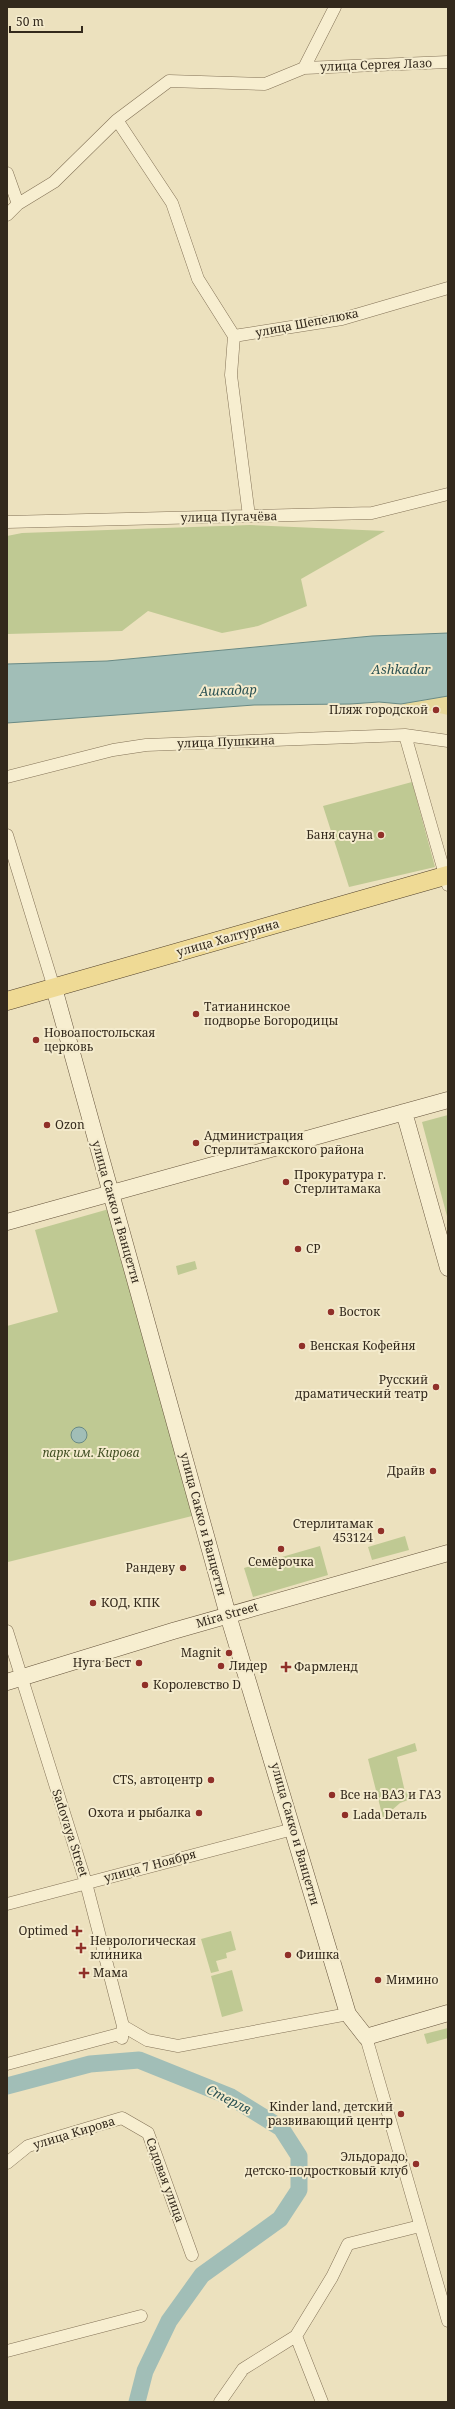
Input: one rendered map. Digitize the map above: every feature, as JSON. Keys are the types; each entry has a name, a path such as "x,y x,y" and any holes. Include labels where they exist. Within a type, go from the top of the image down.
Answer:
{"main road":[{"name":"улица Халтурина","path":"7,1000 447,879"}],"street":[{"name":"улица Сергея Лазо","path":"304,68 335,7"},
{"name":"улица Сергея Лазо","path":"7,215 18,204 54,182 117,120 169,81 265,84 304,68 448,62"},
{"path":"117,120 172,203 198,279 234,336 231,375 249,516"},
{"path":"7,173 18,204"},
{"name":"улица Шепелюка","path":"234,336 342,319 448,288"},
{"name":"улица Пугачёва","path":"7,522 372,513 448,494"},
{"path":"405,735 447,879"},
{"name":"улица Пушкина","path":"7,777 113,750 146,745 405,735 448,741"},
{"name":"улица Сакко и Ванцетти","path":"7,835 54,988 228,1615 348,2014 366,2037 448,2321"},
{"path":"7,1222 448,1100"},
{"path":"404,1112 448,1268"},
{"name":"Mira Street","path":"14,1680 228,1615 448,1554"},
{"name":"Sadovaya Street","path":"7,1631 14,1680 86,1883 122,2032"},
{"name":"улица 7 Ноября","path":"7,1904 293,1829"},
{"path":"7,2064 122,2032 147,2040 178,2046 348,2014"},
{"path":"366,2037 448,2014"},
{"name":"улица Кирова","path":"7,2163 28,2146 122,2118"},
{"name":"Садовая улица","path":"122,2118 148,2133 192,2255"},
{"path":"220,2402 243,2368 296,2336 332,2277 348,2244 420,2226"},
{"path":"7,2351 140,2316"},
{"path":"296,2336 322,2402"}],"green space":[{"path":"250,525 385,531 301,579 307,606 258,626 222,633 148,611 122,631 7,634 7,536 22,533"},
{"path":"412,782 435,867 349,887 323,806"},
{"path":"448,1115 448,1220 422,1122"},
{"name":"парк им. Кирова","path":"109,1209 196,1515 8,1562 7,1326 58,1312 35,1230"},
{"path":"195,1261 197,1269 178,1275 176,1266"},
{"path":"405,1536 409,1550 372,1560 368,1547"},
{"path":"320,1546 328,1575 253,1597 244,1568"},
{"path":"415,1743 417,1751 397,1757 405,1792 414,1790 416,1797 400,1803 383,1818 368,1759"},
{"path":"231,1931 236,1950 226,1953 227,1958 216,1961 219,1971 211,1973 201,1939"},
{"path":"232,1970 243,2011 222,2017 211,1976"},
{"path":"448,2028 448,2038 427,2044 424,2034"}],"sand":[{"name":"Пляж городской","path":"448,696 448,715 401,704"}],"water":[{"name":"Ashkadar","path":"448,633 448,696 401,704 379,702 350,704 254,705 7,723 7,664 107,661 372,636"},
{"path":"76,1427 82,1427 87,1432 85,1441 82,1443 76,1443 71,1438 71,1432"}],"waterway":[{"name":"Стерля","path":"7,2086 90,2064 139,2060 231,2097 281,2128 299,2156 299,2190 280,2219 202,2275 169,2321 145,2371 137,2402"}],"place":[{"name":"Пляж городской","path":"436,710"},
{"name":"Баня сауна","path":"381,835"},
{"name":"Татианинское подворье Богородицы","path":"196,1014"},
{"name":"Новоапостольская церковь","path":"36,1040"},
{"name":"Ozon","path":"47,1125"},
{"name":"Администрация Стерлитамакского района","path":"196,1143"},
{"name":"Прокуратура г. Стерлитамака","path":"286,1182"},
{"name":"СР","path":"298,1249"},
{"name":"Восток","path":"331,1312"},
{"name":"Венская Кофейня","path":"302,1346"},
{"name":"Русский драматический театр","path":"436,1387"},
{"name":"Драйв","path":"433,1471"},
{"name":"Стерлитамак 453124","path":"381,1531"},
{"name":"Семёрочка","path":"281,1549"},
{"name":"Рандеву","path":"183,1568"},
{"name":"КОД, КПК","path":"93,1603"},
{"name":"Magnit","path":"229,1653"},
{"name":"Нуга Бест","path":"139,1663"},
{"name":"Лидер","path":"221,1666"},
{"name":"Фармленд","path":"286,1667"},
{"name":"Королевство D","path":"145,1685"},
{"name":"СTS, автоцентр","path":"211,1780"},
{"name":"Все на ВАЗ и ГАЗ","path":"332,1795"},
{"name":"Охота и рыбалка","path":"199,1813"},
{"name":"Lada Dеталь","path":"345,1815"},
{"name":"Optimed","path":"77,1931"},
{"name":"Неврологическая клиника","path":"81,1948"},
{"name":"Фишка","path":"288,1955"},
{"name":"Мама","path":"84,1973"},
{"name":"Мимино","path":"378,1980"},
{"name":"Kinder land, детский развивающий центр","path":"401,2114"},
{"name":"Эльдорадо, детско-подростковый клуб","path":"416,2164"}],"water label":[{"name":"Ашкадар","path":"228,690"}]}
